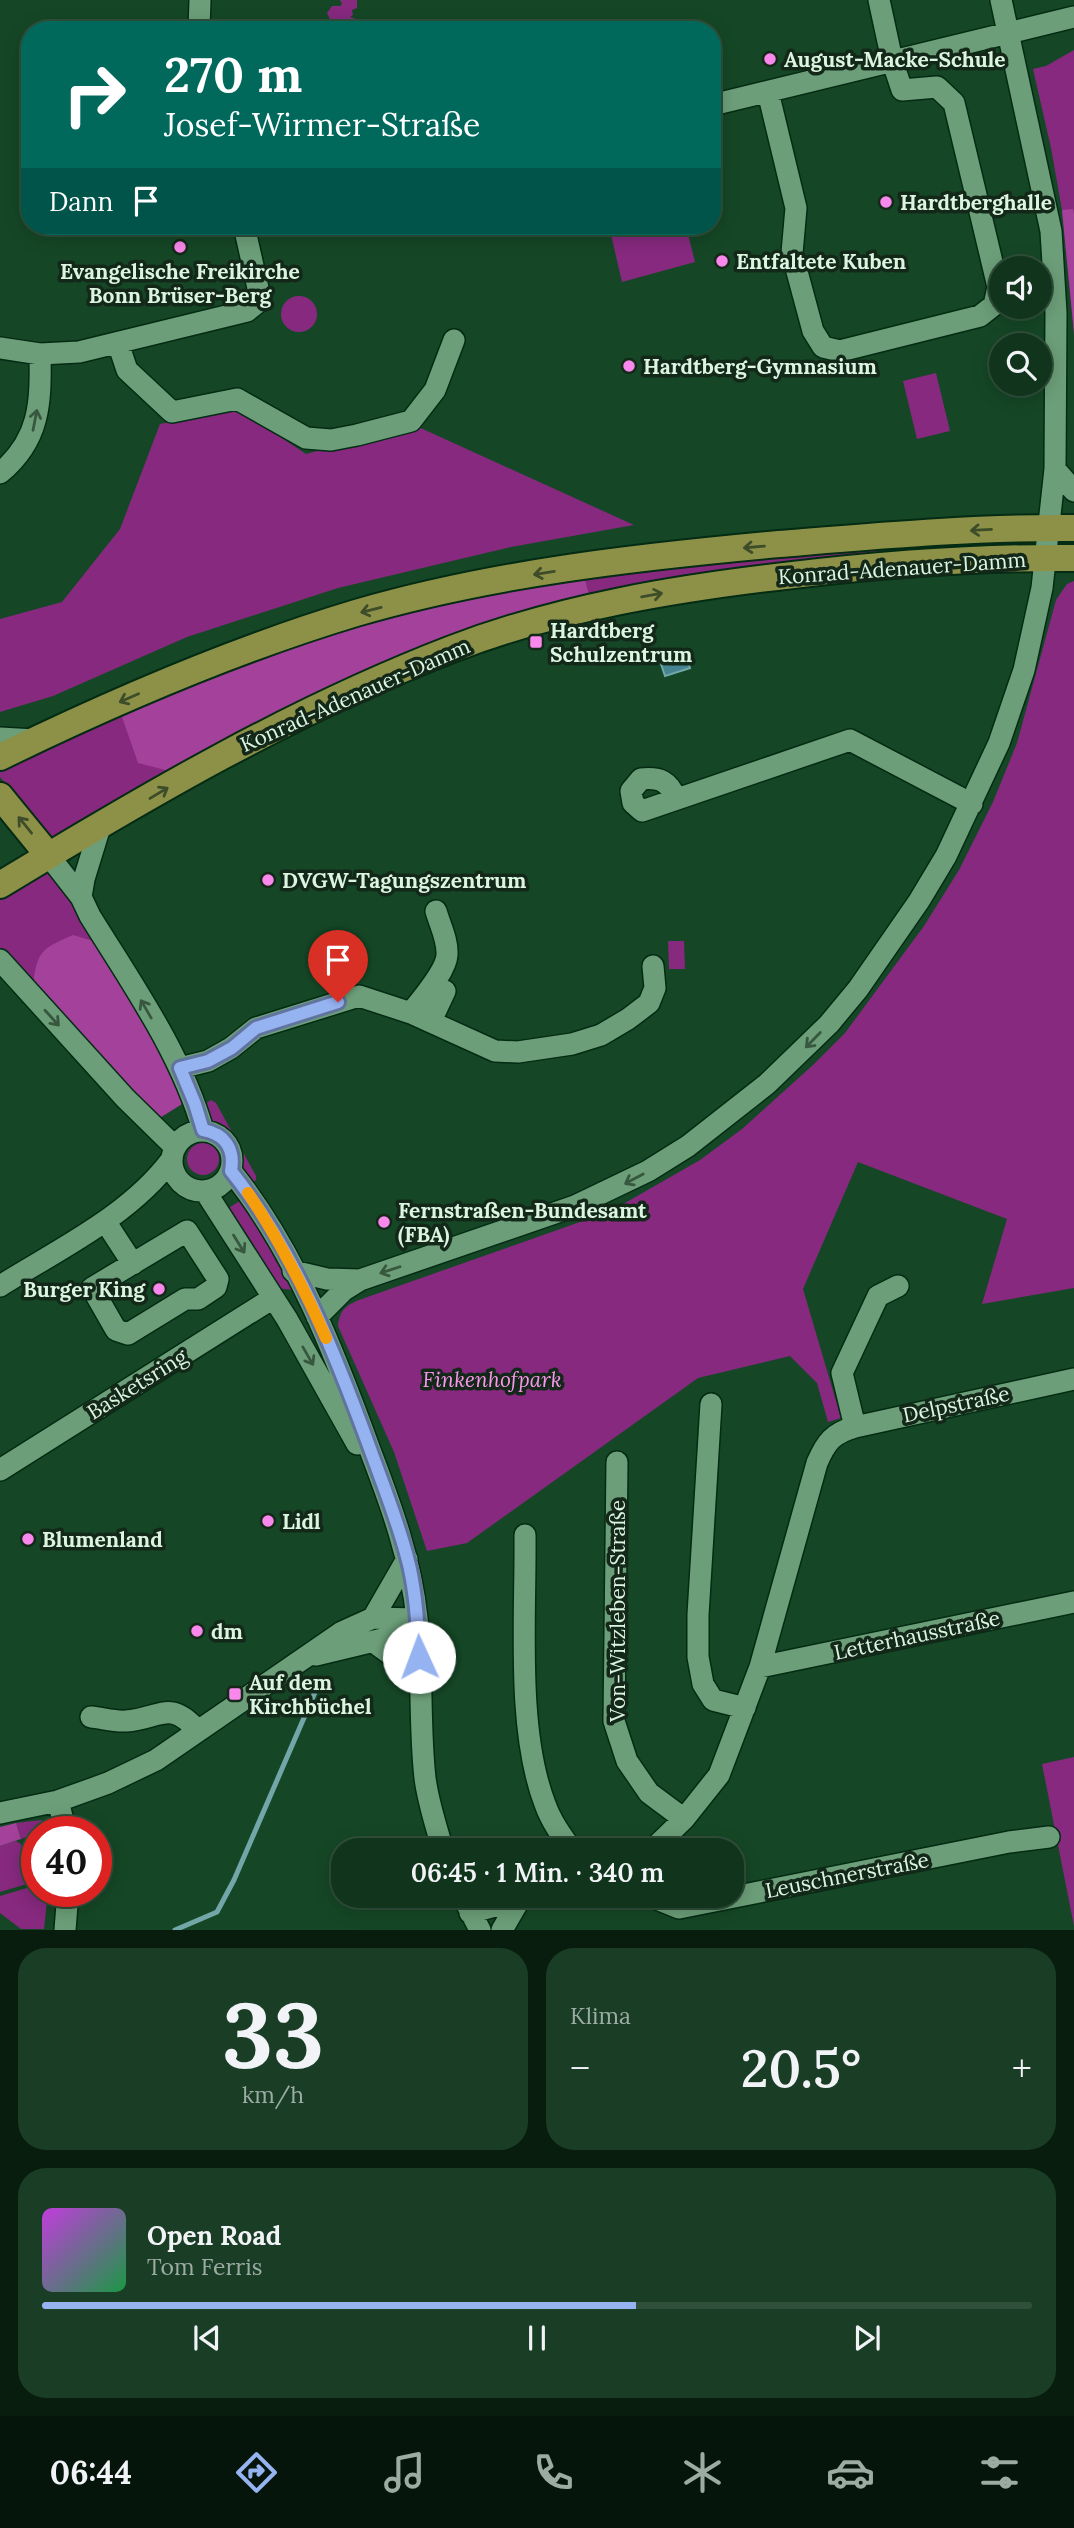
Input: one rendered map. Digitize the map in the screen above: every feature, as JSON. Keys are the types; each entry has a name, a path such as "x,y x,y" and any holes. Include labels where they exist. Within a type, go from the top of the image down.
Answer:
{"main road":[{"name":"Konrad-Adenauer-Damm","path":"0,757 191,670 269,641 358,613 448,590 611,562 709,551 884,535 1061,528"},
{"name":"Konrad-Adenauer-Damm","path":"0,886 235,747 428,659 532,623 616,601 719,583 992,558 1074,558"},
{"path":"0,796 49,856"}],"street":[{"path":"200,21 201,0"},
{"path":"768,92 796,208 792,253 813,331 823,347 840,351 980,316 994,305 999,287 954,103 937,87 902,90 892,60 879,0"},
{"path":"314,1311 360,1280 575,1206 648,1171 688,1146 767,1084 829,1024 859,989 946,856 999,743 1024,670 1046,558 1061,528 1055,469 1056,313 1051,231 1001,0"},
{"path":"721,103 1074,17"},
{"path":"0,348 40,354 79,352 247,311 257,303 258,288 246,235"},
{"path":"118,343 127,370 172,412 237,399 306,438 331,440 411,421 435,390 454,341"},
{"path":"0,473 14,462 33,433 40,394 40,354"},
{"path":"1055,469 1074,491"},
{"path":"676,799 827,737 850,740 972,804"},
{"path":"0,738 35,740"},
{"path":"81,897 100,827"},
{"path":"49,856 81,897 180,1068 203,1130"},
{"path":"411,1013 439,975 447,958 445,939 436,911"},
{"path":"2,964 173,1154 173,1170 195,1189 273,1298 388,1497"},
{"path":"180,1068 208,1061 232,1048 256,1028 359,996 431,1021 495,1051 518,1052 572,1044 601,1035 649,1003 655,988 653,967"},
{"path":"431,1021 445,992"},
{"path":"0,1286 127,1207 154,1183 186,1135 203,1130 212,1132 227,1144 233,1162 231,1171 221,1185 127,1207"},
{"path":"231,1171 267,1222 314,1311 353,1403 388,1497 407,1559 417,1619 425,1778 439,1838"},
{"path":"105,1221 133,1264"},
{"path":"187,1231 218,1279 216,1287 198,1299 185,1299 128,1334 116,1330 92,1288 133,1264 187,1231"},
{"path":"293,1270 327,1279 360,1280"},
{"path":"664,1838 684,1819 719,1776 760,1667 817,1463 825,1443 847,1429 842,1373 877,1296 898,1286"},
{"path":"273,1298 292,1299 314,1311"},
{"name":"Basketsring","path":"0,1469 273,1298"},
{"name":"Delpstraße","path":"847,1429 1074,1379"},
{"path":"711,1404 698,1615 698,1657 703,1684 713,1700 745,1708"},
{"name":"Von-Witzleben-Straße","path":"617,1462 614,1721 627,1761 649,1793 684,1819"},
{"path":"525,1535 526,1699 531,1752 544,1803 563,1838"},
{"path":"373,1618 407,1559"},
{"name":"Letterhausstraße","path":"760,1667 1074,1602"},
{"path":"0,1813 58,1801 108,1783 144,1766 342,1632 373,1618 417,1619"},
{"path":"307,1656 375,1643 395,1636 417,1619"},
{"path":"375,1643 420,1676"},
{"path":"92,1717 126,1721 161,1712 185,1716 198,1731"},
{"path":"58,1801 62,1816"},
{"name":"Leuschnerstraße","path":"744,1895 1009,1842 1049,1837"},
{"path":"65,1930 67,1907"},
{"path":"471,1913 488,1908"},
{"path":"502,1930 519,1908"}],"green space":[{"path":"340,0 357,0 357,8 352,10 353,15 350,17 360,21 331,21 327,13 332,6 342,4"},
{"path":"1074,50 1074,335 1062,210 1033,69 1046,66"},
{"path":"611,235 688,235 695,262 622,282"},
{"path":"299,296 312,301 317,314 312,327 299,332 286,327 281,314 286,301"},
{"path":"936,373 950,431 917,439 903,381"},
{"path":"238,409 306,454 414,425 634,525 511,547 338,588 187,637 53,696 0,712 0,619 62,602 120,529 160,424"},
{"path":"1008,539 1007,544 896,548 590,598 584,575 624,569"},
{"name":"Finkenhofpark","path":"1074,581 1074,1288 982,1304 1007,1219 858,1162 803,1289 841,1418 828,1422 817,1383 790,1356 698,1378 467,1543 427,1551 394,1452 338,1326 342,1312 359,1300 611,1211 700,1160 742,1129 813,1065 845,1033 924,926 959,870 993,802 1017,743 1056,600 1067,584"},
{"path":"604,620 604,633 581,639 569,633"},
{"path":"121,714 173,772 53,843 0,777 0,772"},
{"path":"50,869 100,943 33,986 0,949 0,896"},
{"path":"668,941 684,941 685,969 669,969"},
{"path":"211,1100 216,1103 256,1176 256,1180 249,1184 242,1173 235,1141 211,1120 202,1106"},
{"path":"203,1143 214,1148 219,1159 214,1170 203,1175 192,1170 187,1159 192,1148"},
{"path":"246,1197 294,1287 293,1290 277,1288 224,1211"},
{"path":"1074,1757 1074,1926 1042,1764"},
{"path":"21,1822 21,1839 16,1823"},
{"path":"16,1841 21,1844 21,1886 0,1892 0,1846"},
{"path":"21,1890 21,1907 46,1907 44,1929 21,1929 0,1913 0,1896"}],"shaded area":[{"path":"1073,209 1074,214 1074,332 1062,210"},
{"path":"584,575 590,598 173,772 138,763 121,714 254,660 335,631 427,607"},
{"path":"73,935 100,943 165,1056 187,1101 158,1119 33,986 36,965 42,953"},
{"path":"16,1823 21,1839 0,1846 0,1827"}],"water":[{"path":"685,653 690,668 665,676 660,661"}],"waterway":[{"path":"175,1930 217,1912 234,1880 316,1690"}],"slow traffic":[{"path":"248,1193 293,1270 326,1338"}],"place":[{"name":"August-Macke-Schule","path":"770,59"},
{"name":"Hardtberghalle","path":"886,202"},
{"name":"Evangelische Freikirche Bonn Brüser-Berg","path":"180,247"},
{"name":"Entfaltete Kuben","path":"722,261"},
{"name":"Hardtberg-Gymnasium","path":"629,366"},
{"name":"Hardtberg Schulzentrum","path":"536,642"},
{"name":"DVGW-Tagungszentrum","path":"268,880"},
{"name":"Fernstraßen-Bundesamt (FBA)","path":"384,1222"},
{"name":"Burger King","path":"159,1289"},
{"name":"Lidl","path":"268,1521"},
{"name":"Blumenland","path":"28,1539"},
{"name":"dm","path":"197,1631"},
{"name":"Auf dem Kirchbüchel","path":"235,1694"}],"route":[{"path":"338,1002 256,1028 232,1048 208,1061 180,1068 203,1130 221,1137 227,1144 233,1162 231,1171 267,1222 293,1270 317,1317 353,1403 388,1497 407,1559 417,1619 419,1657"}]}
